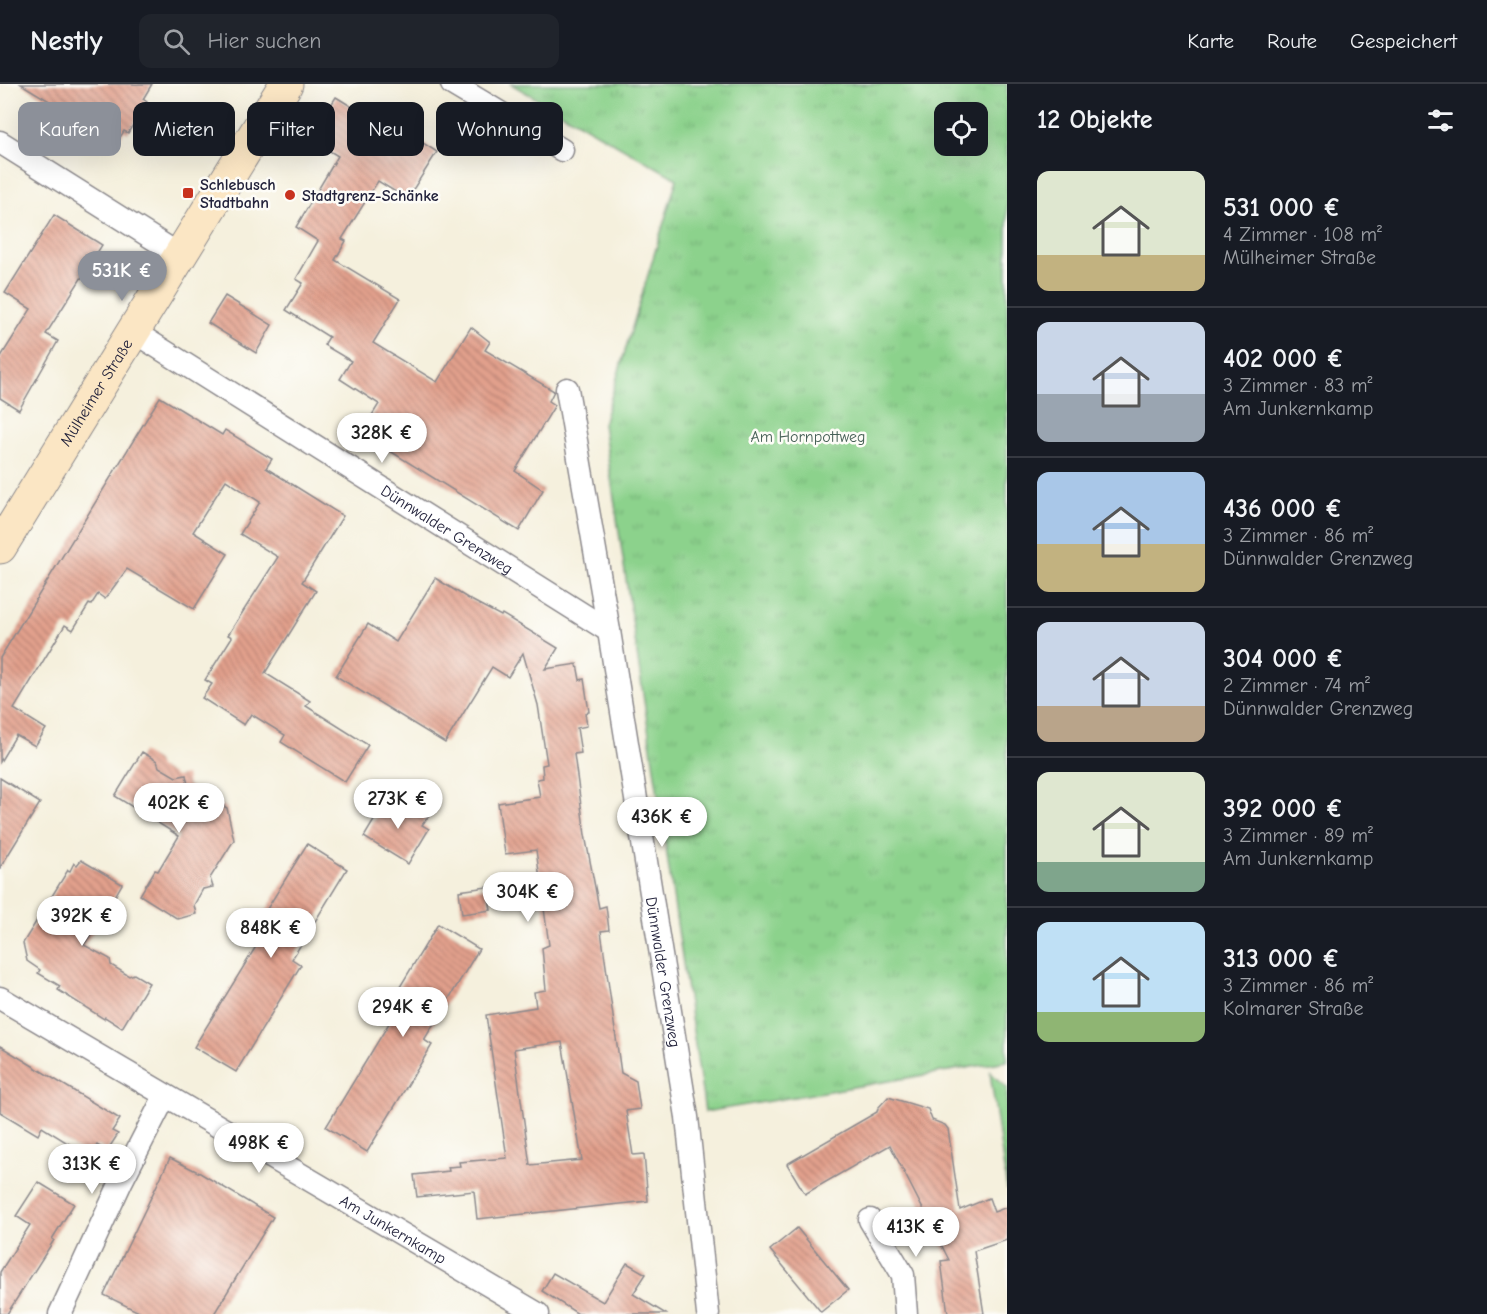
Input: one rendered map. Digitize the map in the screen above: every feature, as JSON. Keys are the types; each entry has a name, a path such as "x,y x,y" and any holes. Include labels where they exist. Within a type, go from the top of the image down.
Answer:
{"main road":[{"name":"Mülheimer Straße","path":"0,547 286,84"}],"street":[{"path":"452,84 482,102"},
{"path":"0,142 181,255"},
{"name":"Dünnwalder Grenzweg","path":"134,332 609,631"},
{"name":"Dünnwalder Grenzweg","path":"567,389 609,631 687,1117 708,1314"},
{"name":"Am Junkernkamp","path":"0,998 537,1314"},
{"path":"60,1314 113,1199 165,1096"},
{"path":"870,1220 903,1275 906,1314"}],"green space":[{"name":"Am Hornpottweg","path":"511,84 1007,84 1007,1061 705,1112 603,424 677,179 563,114 563,102 542,102"},
{"path":"990,1072 1007,1088 1007,1190"}],"building":[{"path":"21,84 152,84 143,99 147,102 133,102 133,125 128,133 124,131 121,136 121,102 51,102"},
{"path":"336,97 347,104 347,156 424,156 424,144 436,151 407,199 378,181 342,239 346,241 335,260 400,299 373,343 437,382 471,327 490,342 485,350 554,391 549,401 555,405 515,471 543,490 519,531 361,433 379,404 340,379 351,361 324,345 329,337 286,310 303,283 296,279 318,241 296,227 338,156 335,154 335,102 333,102"},
{"path":"54,215 102,245 46,334 58,341 19,410 0,398 0,358 31,309 5,293"},
{"path":"225,296 272,325 256,353 208,323"},
{"path":"160,397 222,435 225,430 272,459 266,468 343,516 302,582 316,591 265,673 310,701 306,706 368,745 345,782 281,742 285,735 251,714 244,725 202,698 212,684 205,680 232,637 228,635 278,557 240,534 260,502 226,480 193,532 228,554 194,609 127,569 105,599 98,594 91,605 89,604 73,630 65,625 14,709 46,729 35,746 16,735 0,762 0,658"},
{"path":"435,578 469,599 501,616 502,614 558,648 545,669 577,664 580,680 584,679 589,712 585,713 587,726 577,728 581,753 574,754 585,835 599,908 606,906 609,930 601,931 621,1073 636,1081 640,1109 626,1111 633,1155 644,1154 648,1201 477,1219 474,1191 417,1197 414,1175 449,1171 448,1167 460,1166 459,1162 507,1158 486,1015 536,1007 534,992 546,990 542,948 549,945 536,850 505,854 498,803 540,797 537,779 543,778 542,765 547,764 538,705 523,653 508,677 492,667 445,743 336,676 368,624 396,642","holes":["562,1042 582,1160 530,1165 514,1049"]},
{"path":"142,752 157,761 159,767 176,777 186,775 188,785 227,808 234,840 210,878 213,887 203,889 194,905 196,914 178,919 140,895 179,836 115,796"},
{"path":"0,778 40,803 0,868"},
{"path":"397,798 428,817 422,825 429,829 408,864 364,837 385,802 391,806"},
{"path":"307,844 347,869 292,959 301,965 236,1072 194,1047 260,940 251,935"},
{"path":"81,860 122,884 114,898 109,899 99,915 100,921 84,945 110,959 111,965 129,976 134,974 149,983 122,1028 58,990 60,986 38,973 40,970 27,961 23,943 68,870 70,871 74,863 77,865"},
{"path":"487,887 491,910 462,914 459,891"},
{"path":"438,924 479,949 424,1040 432,1045 367,1152 326,1127 391,1020 383,1015"},
{"path":"0,1046 120,1119 112,1131 118,1134 107,1151 97,1145 90,1157 42,1127 38,1135 0,1112"},
{"path":"888,1097 928,1109 932,1120 945,1125 948,1129 960,1210 989,1198 994,1212 1007,1207 1007,1240 974,1251 984,1314 948,1314 941,1261 949,1260 890,1145 805,1194 787,1164 877,1112"},
{"path":"170,1158 200,1173 273,1217 214,1314 143,1314 104,1295"},
{"path":"38,1182 74,1204 7,1314 0,1314 0,1272 30,1225 16,1216"},
{"path":"797,1228 848,1290 821,1312 770,1250"},
{"path":"627,1263 646,1274 633,1294 666,1314 578,1314 542,1291 553,1273 603,1302"}],"place":[{"name":"Schlebusch Stadtbahn","path":"188,193"},
{"name":"Stadtgrenz-Schänke","path":"290,195"}]}
